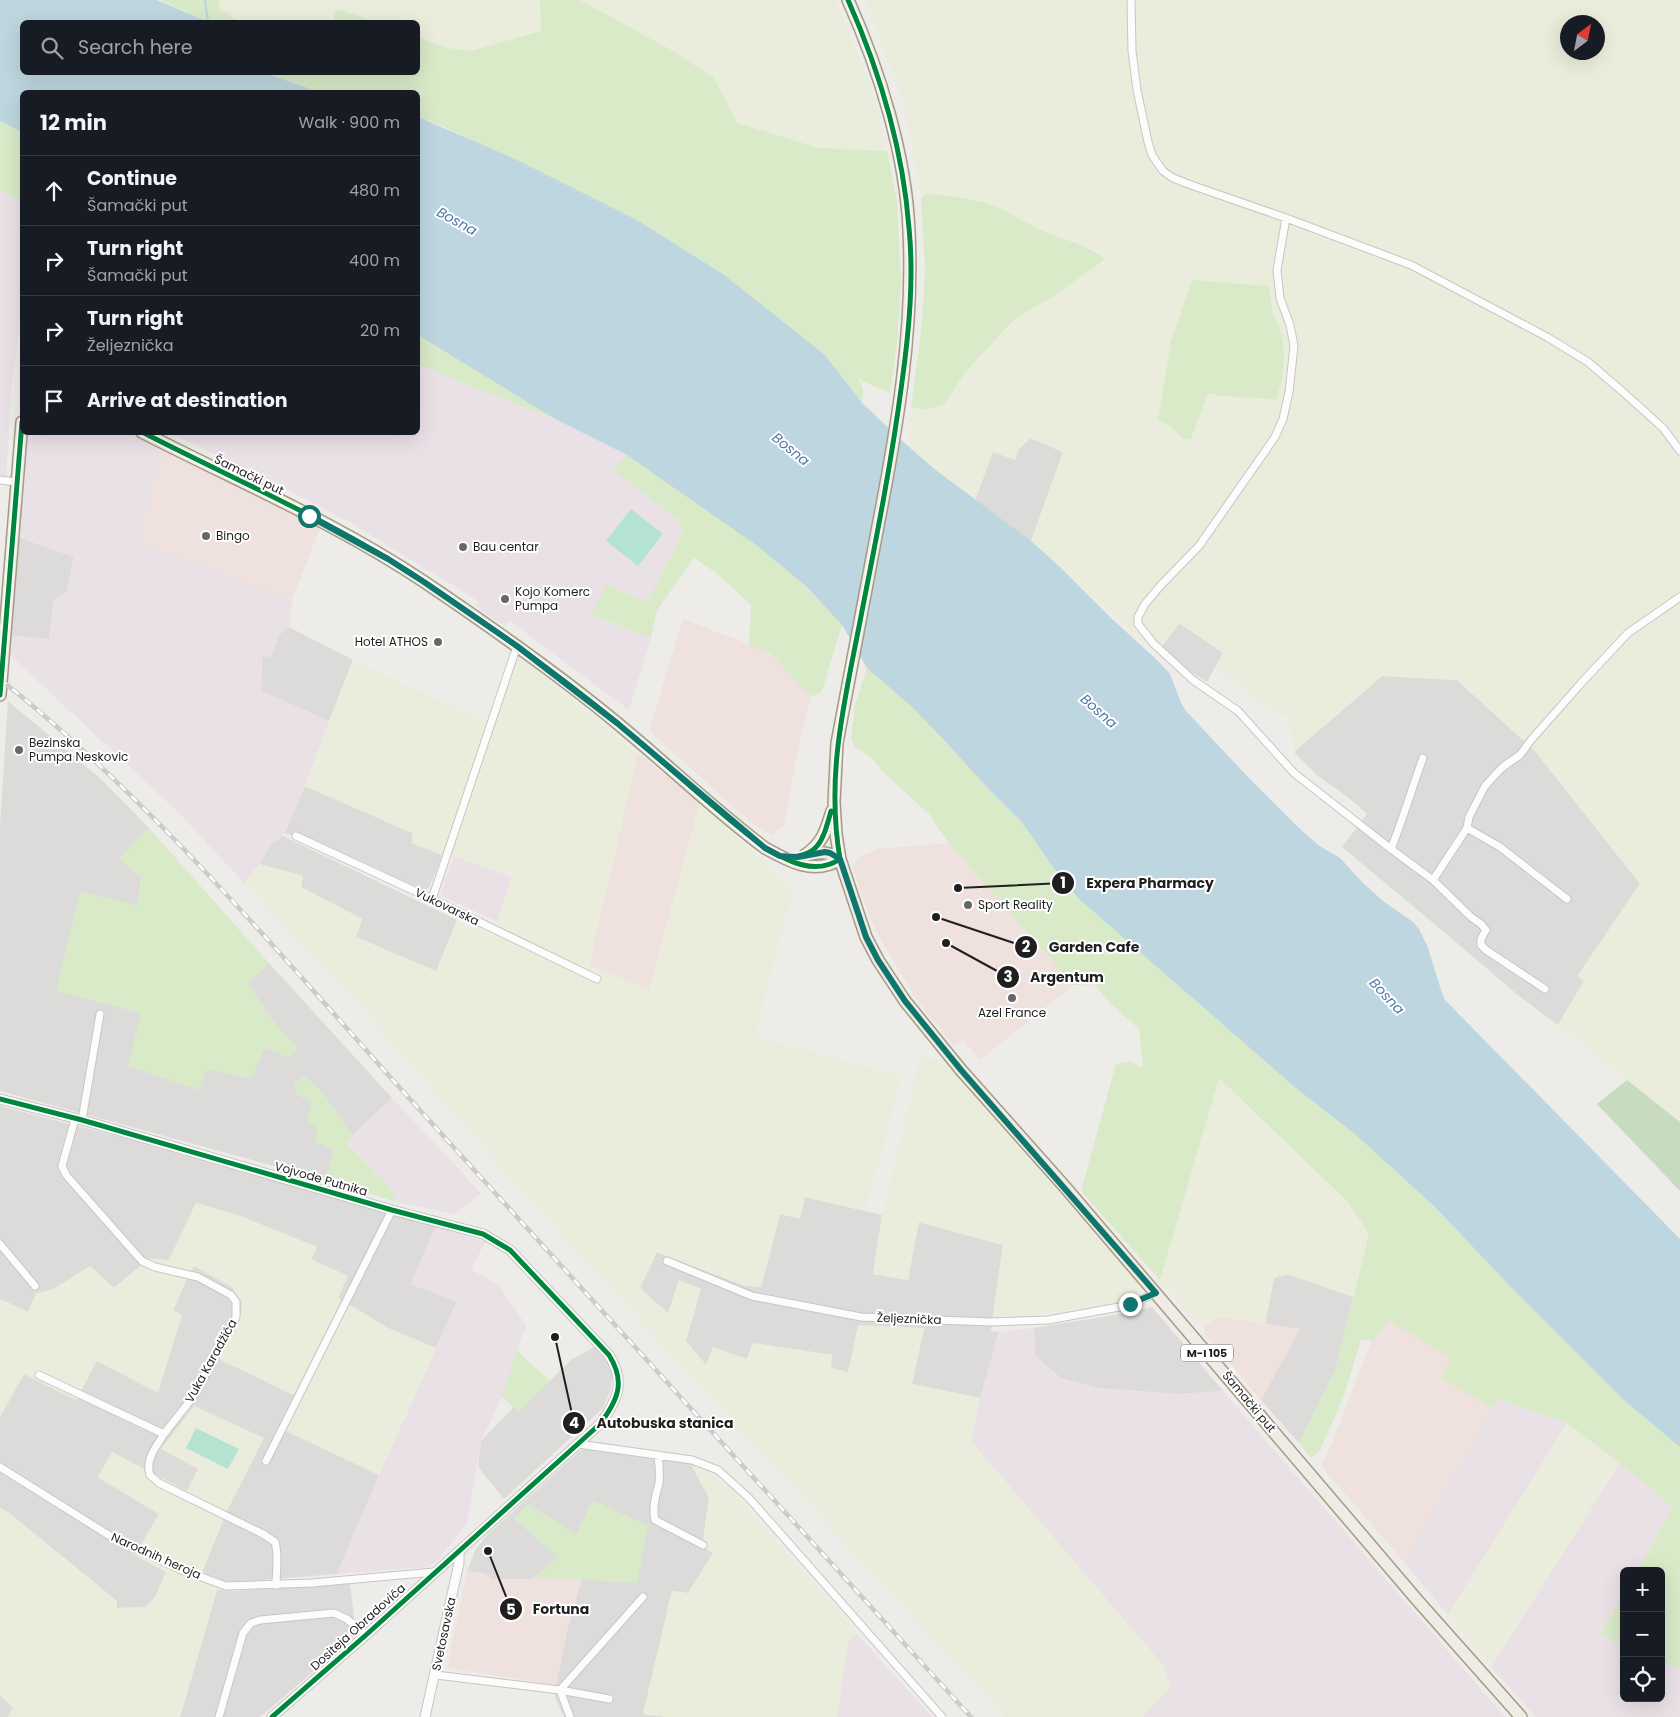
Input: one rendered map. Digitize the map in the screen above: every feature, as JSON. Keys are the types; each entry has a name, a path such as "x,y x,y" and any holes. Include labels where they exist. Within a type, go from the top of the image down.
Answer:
{"main road":[{"name":"M-I 105","path":"840,859 834,802 837,743 897,426 907,350 911,286 910,229 904,181 890,117 875,66 848,0"},
{"path":"0,695 21,435"},
{"name":"Šamački put","path":"148,435 309,516 388,559 424,582 517,646 617,723 753,839 780,856 804,865 816,866 832,865 840,859 866,937 878,960 905,1001 961,1070 1058,1179 1418,1601 1521,1717"},
{"path":"805,855 814,850 822,839 834,802"},
{"path":"780,856 798,857 825,852 840,859"}],"street":[{"path":"1131,0 1132,51 1137,90 1148,142 1156,162 1163,170 1174,178 1191,185 1411,265 1547,337 1588,362 1663,428 1680,451"},
{"path":"1286,218 1277,270 1280,298 1290,325 1294,346 1289,392 1283,419 1275,437 1199,546 1145,604 1138,617 1138,624 1152,643 1194,680 1238,711 1294,773 1391,850 1434,880 1471,917 1481,924 1486,930 1481,939 1481,945 1486,950 1545,989"},
{"path":"0,480 17,482"},
{"path":"1434,880 1467,828 1468,817 1485,786 1504,766 1520,755 1584,680 1628,633 1680,597"},
{"path":"432,899 517,646"},
{"path":"1391,850 1423,758"},
{"path":"1467,828 1500,847 1566,899"},
{"name":"Vukovarska","path":"296,836 597,979"},
{"name":"Vuka Karadžića","path":"100,1014 78,1119 62,1166 66,1175 142,1261 155,1267 198,1277 231,1295 236,1302 236,1317 193,1397 164,1434"},
{"name":"Vojvode Putnika","path":"0,1100 78,1119 392,1210 483,1234 498,1241 510,1250 598,1342 615,1364 618,1375 617,1398 600,1424 578,1444"},
{"path":"266,1461 392,1210"},
{"path":"0,1244 35,1286"},
{"name":"Željeznička","path":"668,1261 752,1296 861,1318 990,1322 1048,1320 1130,1304 1156,1293"},
{"path":"39,1375 164,1434 148,1462 150,1475 159,1484 263,1534 275,1542 277,1550 276,1585"},
{"path":"578,1444 692,1460 718,1470 749,1498 942,1717"},
{"name":"Dositeja Obradovića","path":"272,1717 578,1444"},
{"path":"658,1455 659,1481 653,1514 655,1520 703,1545"},
{"name":"Narodnih heroja","path":"0,1467 110,1536 179,1569 226,1586 276,1585 434,1572"},
{"name":"Svetosavska","path":"425,1717 460,1563 459,1551"},
{"path":"560,1690 643,1597"},
{"path":"219,1717 243,1633 251,1623 260,1620 334,1613 347,1619 366,1634"},
{"path":"436,1675 560,1690 609,1699"},
{"path":"560,1690 570,1717"}],"shaded area":[{"path":"0,191 20,199 20,324 12,382 6,477 0,476"},
{"path":"426,366 454,380 555,419 627,455 612,469 678,520 683,532 648,600 638,599 607,585 591,616 651,638 629,710 510,621 505,626 476,607 478,601 353,524 252,472 174,435 420,435 420,368"},
{"path":"28,435 135,435 162,450 139,542 292,600 289,627 279,635 271,656 262,657 261,691 329,721 285,833 272,843 244,883 180,814 10,655 11,635 49,639 54,600 66,592 74,557 18,537"},
{"path":"1030,438 1063,452 1031,541 975,500 993,451 1019,449"},
{"path":"162,450 320,528 292,600 139,542"},
{"path":"18,537 74,557 66,593 54,600 49,640 11,635"},
{"path":"683,619 769,652 811,697 800,739 784,825 772,835 752,823 649,731"},
{"path":"1179,623 1223,653 1207,682 1158,651"},
{"path":"289,627 353,660 329,721 261,691 262,657 271,656 279,635"},
{"path":"1382,676 1457,680 1535,751 1640,884 1578,975 1584,981 1558,1025 1519,996 1342,847 1367,814 1349,798 1318,776 1294,752"},
{"path":"8,701 101,779 149,828 119,859 141,877 138,905 56,991 141,1013 207,1068 269,1016 247,983 269,963 392,1098 352,1136 320,1089 303,1076 297,1094 312,1103 319,1129 334,1151 325,1180 0,1091 0,824"},
{"path":"638,753 700,803 649,990 589,965"},
{"path":"305,786 412,833 412,843 442,855 429,888 422,890 357,859 285,833"},
{"path":"283,836 457,920 436,972 356,937 362,919 301,887 303,876 259,864 272,843"},
{"path":"949,843 1073,985 980,1060 963,1040 954,1046 916,999 877,933 864,902 853,867 859,858 877,849"},
{"path":"454,856 512,877 498,922 440,895"},
{"path":"392,1098 481,1193 455,1214 393,1201 395,1192 346,1141"},
{"path":"0,1106 124,1138 383,1213 436,1226 411,1284 457,1301 436,1348 388,1328 338,1298 311,1259 317,1247 240,1216 196,1203 169,1260 149,1259 114,1288 90,1266 52,1290 37,1293 28,1312 0,1299"},
{"path":"805,1197 882,1215 873,1274 908,1280 918,1222 1003,1245 991,1331 999,1332 980,1398 912,1384 924,1328 848,1372 831,1368 832,1355 753,1343 747,1359 706,1365 686,1341 701,1289 668,1314 639,1288 657,1252 745,1286 761,1287 780,1214"},
{"path":"436,1226 485,1242 471,1270 498,1284 526,1325 502,1397 481,1441 467,1524 436,1562 427,1567 337,1574 379,1475 457,1302 410,1284"},
{"path":"194,1265 232,1287 242,1302 241,1315 219,1359 300,1398 284,1430 379,1475 337,1574 236,1582 224,1581 202,1572 227,1511 199,1469 187,1492 112,1452 99,1478 159,1514 135,1555 166,1572 155,1597 146,1607 117,1608 117,1601 9,1513 0,1508 0,1417 24,1374 97,1361 182,1315 173,1311"},
{"path":"1288,1274 1353,1297 1336,1368 1299,1443 1261,1400 1300,1329 1265,1324 1274,1278"},
{"path":"1152,1307 1223,1391 1179,1394 1096,1388 1061,1378 1035,1356 1034,1328 1133,1312"},
{"path":"1220,1317 1300,1329 1261,1400 1204,1332 1204,1325"},
{"path":"1388,1321 1452,1358 1441,1378 1492,1408 1404,1562 1321,1466 1331,1446 1372,1340"},
{"path":"1034,1328 1035,1356 1061,1378 1096,1388 1179,1394 1223,1391 1505,1717 1142,1717 1170,1688 970,1441 999,1332"},
{"path":"594,1347 607,1361 612,1374 611,1388 603,1408 504,1499 478,1467 481,1441 514,1407 519,1411 571,1360"},
{"path":"1498,1398 1567,1423 1448,1615 1404,1562"},
{"path":"582,1449 691,1464 709,1498 702,1546 713,1553 688,1593 672,1591 643,1714 668,1717 564,1717 555,1698 556,1685 567,1631 582,1578 637,1583 576,1534 527,1504 515,1519 558,1557 533,1579 491,1579 485,1573 467,1571 476,1549 487,1535"},
{"path":"1620,1463 1673,1507 1639,1567 1620,1567 1620,1601 1600,1634 1620,1645 1620,1702 1665,1702 1665,1664 1680,1668 1680,1717 1536,1717 1491,1667"},
{"path":"467,1571 485,1573 491,1579 532,1579 535,1577 582,1578 567,1631 556,1685 447,1668"},
{"path":"350,1583 356,1635 260,1717 180,1717 217,1590 236,1591"},
{"path":"857,1634 932,1717 837,1717 848,1642"},
{"path":"0,1695 13,1708 8,1717 0,1717"}],"green space":[{"path":"160,0 219,0 220,8 236,20 204,20"},
{"path":"219,0 540,0 541,31 470,51 447,48 420,38 420,20 370,20 338,9 333,20 236,20 220,8"},
{"path":"540,0 580,0 673,51 714,78 737,123 819,148 887,151 897,201 901,283 897,343 890,393 864,382 858,377 863,389 862,403 825,355 723,274 637,220 442,126 420,118 420,90 313,90 271,75 420,75 420,38 447,48 471,51 541,31"},
{"path":"580,0 836,0 875,98 887,151 819,148 737,123 714,78 673,51"},
{"path":"865,0 1680,0 1680,1122 1558,1025 1584,981 1578,976 1640,883 1535,751 1457,680 1382,676 1294,752 1289,719 1250,694 1216,667 1223,652 1180,623 1158,651 1141,640 1031,541 1063,452 1030,438 1019,449 1015,460 993,452 975,500 909,447 911,407 926,410 944,404 965,373 1020,315 1056,295 1105,259 1095,251 1075,241 1029,225 993,205 966,197 927,194 921,197 904,104"},
{"path":"337,9 370,20 333,20"},
{"path":"0,121 20,131 20,199 0,191"},
{"path":"927,194 983,202 1004,210 1043,231 1083,246 1105,259 1056,295 1020,315 965,373 944,404 926,410 911,407 922,324 925,271 921,197"},
{"path":"1192,280 1269,286 1272,310 1282,335 1284,353 1282,380 1276,399 1222,396 1208,393 1191,439 1182,438 1171,426 1158,420 1171,341"},
{"path":"420,336 555,419 454,380 426,366 420,368"},
{"path":"627,455 768,554 794,576 842,625 822,691 811,697 769,652 749,645 751,605 719,575 694,558 657,610 651,638 591,615 607,584 638,599 648,600 683,532 678,520 612,469"},
{"path":"631,509 663,534 638,566 606,541"},
{"path":"519,658 638,753 589,965 649,990 700,803 793,889 755,1037 902,1077 865,1211 805,1197 800,1219 780,1214 761,1287 745,1286 657,1252 640,1288 668,1313 679,1280 701,1289 686,1341 706,1365 713,1347 747,1359 753,1343 832,1355 831,1368 848,1372 858,1325 924,1328 912,1384 980,1398 971,1441 1163,1665 1171,1688 1142,1717 1005,1717 612,1290 475,1138 344,987 244,883 259,864 303,876 301,887 362,919 356,937 436,971 457,920 492,936 512,877 454,856 442,855 412,843 412,833 305,786 353,660 493,726"},
{"path":"867,668 911,706 1022,822 1052,866 1078,898 1297,1089 1355,1134 1436,1208 1505,1281 1626,1402 1680,1447 1680,1668 1665,1664 1665,1567 1639,1567 1673,1507 1620,1463 1567,1423 1498,1398 1492,1408 1441,1378 1451,1358 1389,1321 1372,1340 1361,1340 1343,1398 1320,1450 1311,1458 1299,1443 1336,1368 1369,1234 1348,1202 1219,1078 1160,1280 1081,1191 1116,1064 1130,1061 1143,1068 1139,1029 1111,1004 1094,984 1073,985 949,843 929,814 883,772 873,759 854,746 851,738 855,705"},
{"path":"149,828 269,963 247,983 269,1016 298,1049 290,1058 265,1048 251,1079 207,1069 198,1090 128,1066 141,1013 56,991 80,892 138,905 141,877 119,859"},
{"path":"920,1058 944,1059 1139,1285 1135,1295 1126,1300 1020,1317 993,1315 1003,1245 919,1222 908,1280 873,1274 882,1215"},
{"path":"303,1076 320,1089 352,1136 346,1142 395,1192 393,1201 325,1180 334,1151 314,1141 318,1129 306,1120 312,1103 297,1094 294,1085"},
{"path":"1219,1078 1348,1202 1369,1234 1353,1297 1288,1274 1274,1278 1265,1324 1220,1317 1204,1325 1160,1280"},
{"path":"1627,1080 1680,1122 1680,1191 1597,1104"},
{"path":"196,1203 240,1216 317,1247 311,1259 348,1276 338,1298 388,1328 436,1348 379,1475 284,1430 300,1398 219,1359 241,1315 242,1302 232,1287 194,1266 173,1310 182,1315 158,1393 97,1361 76,1400 24,1374 0,1417 0,1299 28,1312 37,1293 52,1290 90,1266 114,1288 149,1259 169,1260"},
{"path":"517,1351 550,1381 519,1412 502,1397"},
{"path":"194,1406 264,1438 227,1511 199,1580 217,1590 180,1717 8,1717 13,1707 0,1695 0,1508 9,1513 117,1601 117,1608 146,1607 155,1597 166,1572 135,1555 159,1514 98,1477 112,1452 187,1491 198,1469 161,1449"},
{"path":"1567,1423 1620,1463 1491,1667 1448,1615"},
{"path":"196,1428 239,1449 228,1469 186,1448"},
{"path":"691,1464 714,1476 738,1497 857,1634 848,1642 837,1717 668,1717 643,1714 672,1591 688,1593 713,1553 702,1546 709,1498"},
{"path":"593,1500 648,1526 637,1583 535,1577 557,1557 515,1518 527,1504 576,1534"},
{"path":"1620,1601 1620,1645 1600,1634"}],"water":[{"path":"0,0 157,0 203,20 20,20 20,75 271,75 313,90 20,90 20,131 0,121"},
{"name":"Bosna","path":"420,118 515,159 637,220 723,274 825,355 862,403 909,447 937,471 1031,541 1157,660 1170,674 1186,711 1299,828 1318,845 1340,858 1383,901 1413,922 1419,929 1428,948 1445,1000 1680,1239 1680,1447 1626,1402 1505,1281 1436,1208 1355,1134 1297,1089 1078,898 1052,866 1022,822 911,706 867,668 842,625 808,588 759,547 627,455 555,419 420,336"}],"waterway":[{"path":"205,0 208,20"}],"railway":[{"path":"0,679 58,727 113,778 218,885 971,1717"}],"cycle path":[{"path":"148,435 322,522 392,561 426,583 499,633 571,686 765,848 783,858 802,865 821,866 831,864 840,859 835,796 839,734 894,440 907,344 911,286 906,199 896,141 880,83 848,0"},
{"path":"0,695 21,435"},
{"path":"786,857 806,854 813,850 822,838 831,811"},
{"path":"0,1099 82,1120 392,1210 483,1234 510,1250 609,1355 614,1365 617,1374 618,1391 611,1407 600,1424 272,1717"}],"place":[{"name":"Bingo","path":"206,536"},
{"name":"Bau centar","path":"463,547"},
{"name":"Kojo Komerc Pumpa","path":"505,599"},
{"name":"Hotel ATHOS","path":"438,642"},
{"name":"Bezinska Pumpa Neskovic","path":"19,750"},
{"name":"Expera Pharmacy","path":"958,888"},
{"name":"Sport Reality","path":"968,905"},
{"name":"Garden Cafe","path":"936,917"},
{"name":"Argentum","path":"946,943"},
{"name":"Azel France","path":"1012,998"},
{"name":"Autobuska stanica","path":"555,1337"},
{"name":"Fortuna","path":"488,1551"}],"route":[{"path":"309,516 388,559 517,646 617,723 765,848 780,856 798,857 825,852 840,859 866,937 878,960 905,1001 961,1070 1156,1293 1130,1304"}]}
